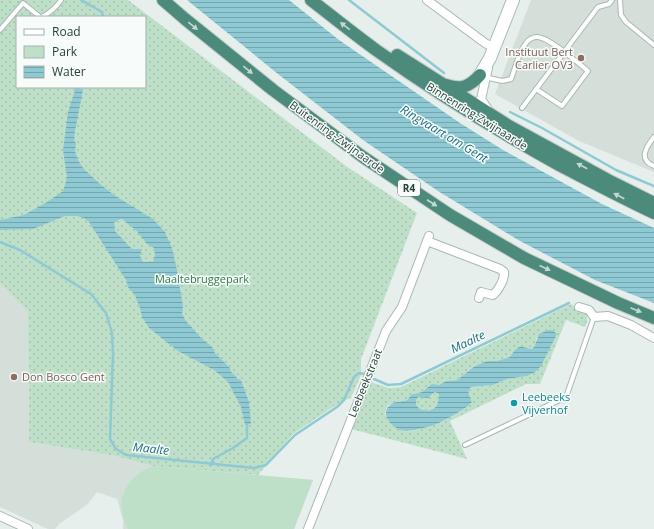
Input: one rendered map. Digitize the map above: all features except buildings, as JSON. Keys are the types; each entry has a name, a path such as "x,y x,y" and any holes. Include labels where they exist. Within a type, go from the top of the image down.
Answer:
{"highway":[{"name":"Buitenring-Zwijnaarde","path":"153,0 162,7 166,3 273,90 362,157 450,215 524,258 618,303 654,318"},
{"name":"Binnenring-Zwijnaarde","path":"311,0 376,50 426,85 511,138 590,181 654,213"},
{"path":"376,50 393,52 492,116 567,158 654,203"},
{"path":"441,83 451,87 460,88 468,86 483,76"}],"main road":[{"path":"483,76 513,0"}],"street":[{"path":"427,0 485,43 492,53"},
{"path":"483,76 481,99 492,116"},
{"name":"Leebeekstraat","path":"308,529 386,331 402,307 428,239 504,272 497,292 493,295 481,292 479,298"},
{"path":"579,307 589,310 594,317 608,316 631,325 654,338"},
{"path":"0,516 28,529"}],"lane":[{"path":"43,16 54,9 61,0"},
{"path":"522,108 598,7 609,4 612,0"},
{"path":"620,0 620,15 626,22 654,45"},
{"path":"0,30 23,3 40,16"},
{"path":"483,76 502,81 511,79 524,46 532,38 537,37 543,38 564,51 588,71 562,106 536,89"},
{"path":"654,137 644,156 646,161 654,166"},
{"path":"465,445 566,397 594,317"}],"shaded area":[{"name":"Instituut Bert Carlier OV3","path":"531,0 654,0 654,172 579,141 495,94"},
{"name":"Don Bosco Gent","path":"0,283 28,311 29,442 111,455 153,466 313,480 294,529 123,529 123,520 117,499 97,492 88,504 59,524 55,529 48,529 0,507"}],"green space":[{"name":"Maaltebruggepark","path":"0,0 128,0 346,166 417,213 361,359 361,375 351,398 342,401 293,434 258,475 153,466 111,455 29,442 28,311 0,283"},
{"path":"571,304 584,312 586,315 587,322 585,327 566,320 540,384 526,384 450,421 467,459 351,429 371,382 389,388 401,387","holes":["544,332 557,334 544,359 527,376 507,379 493,385 471,387 468,393 472,402 467,407 440,422 421,429 405,431 396,428 386,417 386,409 389,405 395,402 407,400 412,394 419,393 432,385 439,385 446,381 457,380 475,366 487,361 497,361 510,357 513,352 528,348 532,349 537,337"]},
{"path":"436,392 439,396 437,405 434,408 430,410 422,410 418,408 416,401 418,397 431,396"},
{"path":"152,466 313,480 294,529 128,529 122,509 124,492 135,477"}],"water":[{"name":"Ringvaart om Gent","path":"187,0 289,0 339,40 460,123 503,150 602,204 654,228 654,303 595,280 520,241 438,191 363,140 278,74"},
{"path":"76,88 78,88 83,90 74,139 76,144 75,151 78,160 83,168 100,184 114,195 153,219 165,232 172,248 176,265 183,306 182,314 186,321 201,338 212,347 215,353 230,368 231,372 237,379 241,380 249,402 251,424 245,425 241,407 228,382 214,370 178,351 149,328 142,317 135,295 128,287 126,280 89,222 84,218 77,216 65,216 33,229 0,230 0,220 24,215 63,191 67,178 63,150 68,112","holes":["122,219 138,232 146,243 154,248 155,255 153,262 143,262 140,256 142,249 132,249 115,231 114,223"]},
{"path":"552,330 557,334 541,366 535,372 527,376 507,379 493,385 471,387 469,396 472,402 468,406 432,426 402,431 393,426 387,418 386,413 390,405 407,400 412,394 422,392 432,384 439,385 446,381 457,380 475,366 487,361 497,361 510,357 519,347 532,349 539,334","holes":["435,392 439,394 437,404 430,410 422,410 416,405 418,397 428,398"]}],"waterway":[{"path":"81,0 102,12 103,16"},
{"path":"349,0 444,73"},
{"path":"510,112 542,128 616,170 654,186"},
{"name":"Maalte","path":"0,242 20,250 91,294 106,313 112,333 113,354 110,439 116,449 126,455 254,468 266,465 295,435 337,407 344,400 354,377 359,373 364,374"},
{"name":"Maalte","path":"374,379 388,385 401,384 569,303"},
{"path":"211,465 213,459 247,438 247,425"}],"place":[{"name":"Instituut Bert Carlier OV3","path":"581,58"},
{"name":"Don Bosco Gent","path":"14,377"},
{"name":"Leebeeks Vijverhof","path":"514,403"}]}
